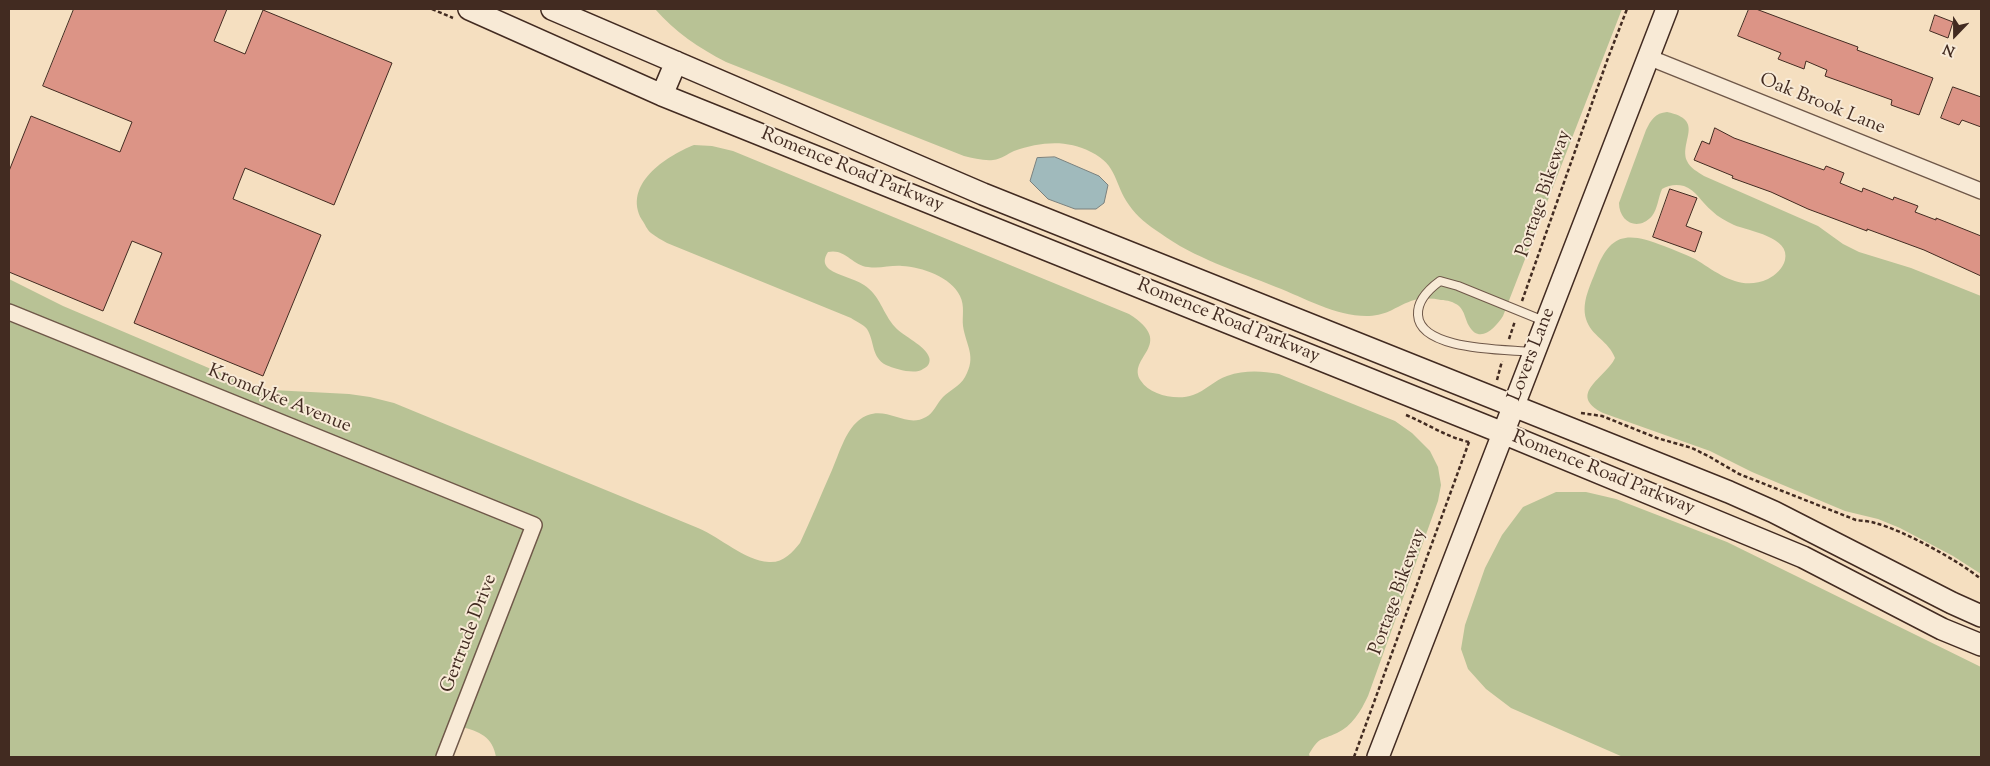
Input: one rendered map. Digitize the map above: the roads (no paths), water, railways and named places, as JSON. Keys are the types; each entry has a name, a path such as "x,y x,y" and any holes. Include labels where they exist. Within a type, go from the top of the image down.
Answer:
{"street":[{"name":"Romence Road Parkway","path":"469,9 662,95 1503,433 1803,557 1942,629 1981,645"},
{"name":"Romence Road Parkway","path":"552,9 982,194 1730,492 1774,512 1952,604 1981,616"},
{"name":"Lovers Lane","path":"1378,757 1667,9"},
{"name":"Oak Brook Lane","path":"1648,57 1981,191"},
{"path":"662,95 676,62"},
{"name":"Kromdyke Avenue","path":"9,312 534,525"},
{"name":"Gertrude Drive","path":"444,757 534,525"}],"lane":[{"path":"1534,352 1454,344 1429,334 1418,323 1418,308 1429,289 1440,281 1458,286 1546,322"}],"water":[{"path":"1055,157 1099,176 1108,185 1104,203 1096,209 1075,209 1048,199 1030,181 1037,158"}]}
